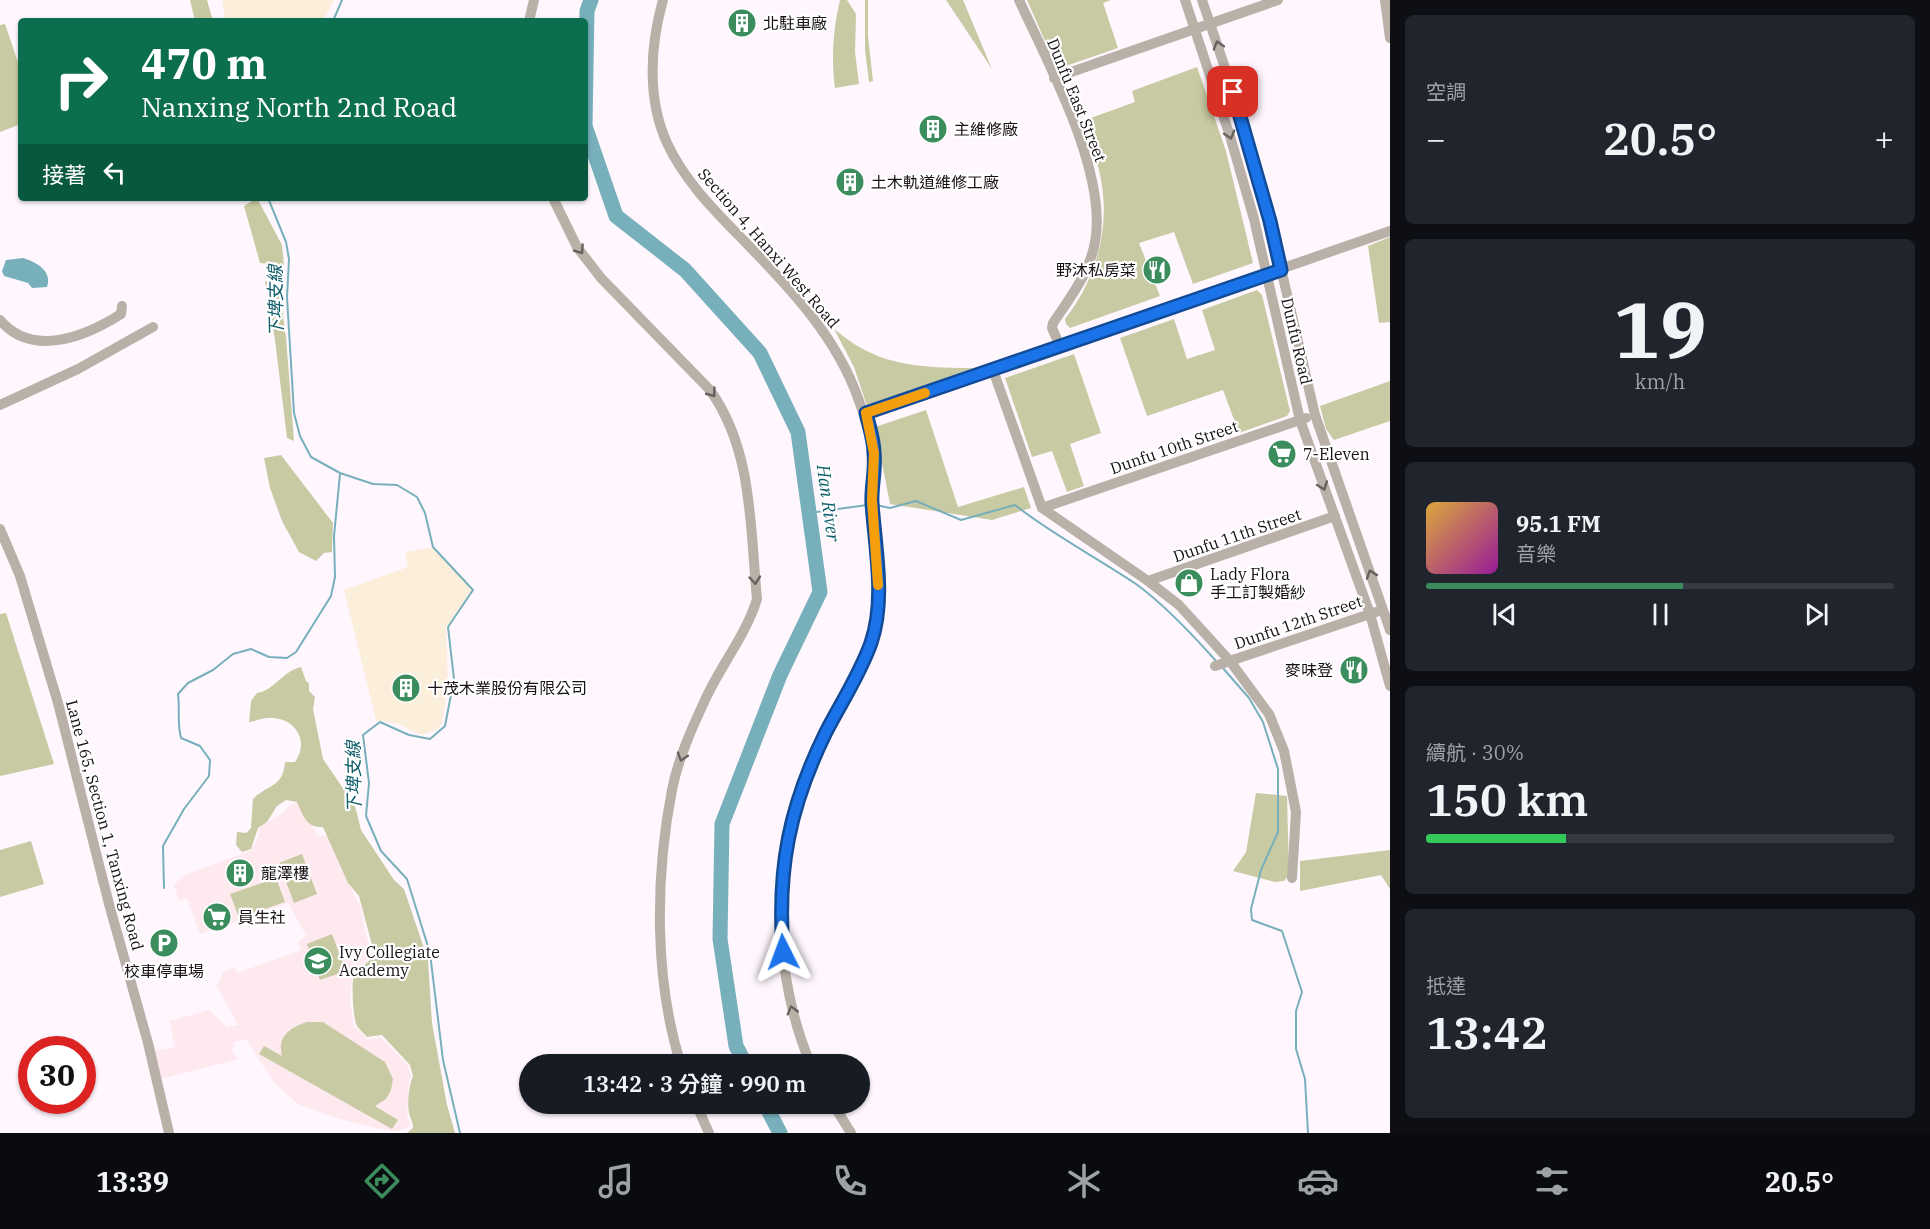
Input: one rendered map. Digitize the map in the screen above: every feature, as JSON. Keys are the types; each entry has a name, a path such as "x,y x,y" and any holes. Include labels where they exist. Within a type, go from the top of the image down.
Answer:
{"street":[{"path":"530,18 534,0"},
{"name":"Section 4, Hanxi West Road","path":"663,0 653,54 653,88 658,117 667,143 684,173 706,202 807,310 832,344 866,413 874,453 872,504 879,595 875,628 865,658 804,780 794,811 783,874 781,925 785,978 796,1023 807,1054"},
{"name":"Dunfu East Street","path":"1019,0 1086,157 1096,205 1095,242 1086,271 1053,323 1052,328 1060,346"},
{"name":"Dunfu Road","path":"1185,0 1230,136 1267,273 1300,420 1370,614 1390,686"},
{"name":"Dunfu Road","path":"1202,0 1211,22 1267,210 1315,415 1387,608 1390,630"},
{"path":"1054,78 1278,0"},
{"path":"1385,0 1390,38"},
{"path":"554,201 577,246 601,278 667,342 710,390 725,411 733,429 744,470 757,598 752,616 706,699 683,752 672,789 660,906 663,979 671,1032 678,1054"},
{"path":"866,413 1390,231"},
{"path":"0,320 16,335 34,340 51,341 70,338 114,319 121,314 122,306"},
{"path":"0,405 78,369 153,327"},
{"path":"993,370 1042,508 1179,605 1230,661 1269,714 1284,751 1296,812 1292,878"},
{"name":"Dunfu 10th Street","path":"1042,508 1315,415"},
{"name":"Dunfu 11th Street","path":"1148,581 1335,516"},
{"name":"Lane 165, Section 1, Tanxing Road","path":"0,529 20,576 58,703 109,904 148,1042 169,1133"},
{"name":"Dunfu 12th Street","path":"1215,666 1387,608"},
{"path":"700,1114 709,1133"},
{"path":"839,1114 851,1133"}],"shaded area":[{"path":"222,0 334,0 325,18 225,18"},
{"name":"十茂木業股份有限公司","path":"433,547 473,590 446,627 448,686 442,724 436,730 421,735 399,724 376,720 344,590 408,567 405,552"},
{"name":"Ivy Collegiate Academy","path":"298,802 318,836 331,834 351,889 362,910 365,932 373,956 352,974 350,1002 354,1026 367,1039 381,1037 408,1066 411,1076 407,1114 411,1126 399,1131 380,1129 336,1118 298,1104 275,1084 246,1039 234,1042 232,1051 238,1059 162,1079 155,1051 175,1047 169,1021 209,1010 227,1027 238,1025 217,986 223,972 235,967 237,973 301,950 298,942 306,935 288,903 200,934 187,898 179,901 174,885 184,875 250,851 256,842 261,826 284,812 290,805"}],"green space":[{"path":"190,0 207,0 212,18 194,18"},
{"path":"840,0 847,0 856,14 855,52 859,84 835,88 833,44"},
{"path":"865,0 868,0 868,36 873,81 869,82 865,50"},
{"path":"946,0 963,0 992,69"},
{"path":"1027,0 1111,0 1103,3 1118,48 1060,68 1056,66"},
{"path":"5,24 18,62 18,125 0,132 0,25"},
{"path":"1197,67 1226,151 1253,263 1193,284 1174,232 1139,243 1160,296 1070,328 1065,319 1076,303 1094,267 1103,229 1104,210 1099,170 1077,123 1135,102 1132,91"},
{"path":"252,201 259,201 282,245 284,265 260,263 244,206"},
{"path":"1390,237 1390,322 1379,323 1368,246"},
{"path":"265,281 279,287 286,337 294,441 287,438"},
{"path":"1257,290 1262,295 1290,411 1287,416 1239,433 1223,390 1147,416 1120,338 1174,319 1187,359 1215,350 1202,310"},
{"path":"834,329 861,348 901,363 930,367 973,368 867,406 854,367"},
{"path":"1074,354 1101,433 1070,444 1084,486 1067,492 1052,451 1032,457 1005,378"},
{"path":"1390,381 1390,421 1334,440 1326,429 1320,406"},
{"path":"926,410 958,507 1024,487 1031,508 992,520 890,504 875,427"},
{"path":"281,455 333,523 332,552 324,553 316,561 299,552 282,521 270,488 264,458"},
{"path":"6,613 54,764 0,776 0,614"},
{"path":"301,667 309,683 309,691 315,697 313,709 323,759 355,806 361,830 394,880 404,889 428,960 432,1023 447,1105 455,1133 407,1133 413,1128 408,1109 409,1089 413,1076 410,1065 382,1035 367,1037 357,1026 353,979 358,970 375,956 359,896 348,883 323,827 309,823 297,802 286,800 277,806 267,822 258,828 251,849 242,852 236,845 237,832 246,833 251,828 253,799 278,781 284,770 285,762 295,762 301,746 298,732 288,722 270,718 249,722 251,701 257,693 263,692 294,669"},
{"path":"1256,793 1287,796 1289,875 1284,881 1275,882 1233,871 1246,852"},
{"path":"31,841 44,884 0,897 0,850"},
{"path":"1390,850 1390,889 1381,875 1300,891 1300,861"},
{"path":"302,854 317,894 294,903 279,863"},
{"path":"276,878 285,902 239,918 230,894"},
{"path":"332,934 346,971 320,980 307,944"},
{"path":"307,1022 323,1022 385,1062 393,1079 391,1090 386,1099 375,1106 398,1120 392,1129 259,1054 264,1046 282,1056 283,1038 290,1030"}],"water":[{"path":"23,258 42,268 48,276 47,287 32,288 28,283 4,276 2,271 6,260"}],"waterway":[{"name":"下埤支線","path":"334,18 342,0"},
{"name":"Han River","path":"587,18 591,0"},
{"name":"Han River","path":"588,135 616,216 685,270 760,353 798,432 820,592 780,675 722,824 720,939 736,1046 740,1054"},
{"name":"下埤支線","path":"269,201 286,242 289,259 287,297 294,413 300,436 311,457 340,473 373,484 397,485 417,497 425,513 433,547 473,590 448,627 454,679 445,726 430,739 409,735 380,722 363,735 369,783 366,816 381,851 407,879 430,953 443,1060 460,1133"},
{"path":"164,888 163,846 184,809 209,776 210,760 200,746 181,738 178,694 188,683 213,670 233,654 251,649 269,657 287,658 296,652 331,596 335,577 334,536 340,474"},
{"path":"876,505 890,508 916,501 961,520 1015,505 1147,592 1178,620 1216,661"},
{"path":"809,513 867,505"},
{"path":"1222,667 1249,698 1263,722 1278,769 1278,832 1261,870 1251,909 1252,920 1282,931 1302,992 1296,1011 1296,1049 1305,1079 1308,1133"},
{"name":"Han River","path":"770,1114 780,1133"}],"slow traffic":[{"path":"878,585 872,500 874,453 866,413 925,393"}],"place":[{"name":"北駐車廠","path":"742,23"},
{"name":"主維修廠","path":"933,129"},
{"name":"土木軌道維修工廠","path":"850,182"},
{"name":"野沐私房菜","path":"1157,270"},
{"name":"7-Eleven","path":"1282,454"},
{"name":"Lady Flora 手工訂製婚紗","path":"1189,583"},
{"name":"麥味登","path":"1354,670"},
{"name":"十茂木業股份有限公司","path":"406,688"},
{"name":"龍澤樓","path":"240,873"},
{"name":"員生社","path":"217,917"},
{"name":"校車停車場","path":"164,943"},
{"name":"Ivy Collegiate Academy","path":"318,961"}],"route":[{"path":"783,952 781,904 783,874 786,846 794,811 804,780 865,658 875,628 879,595 872,500 874,453 866,413 1281,270 1270,221 1233,92"}]}
